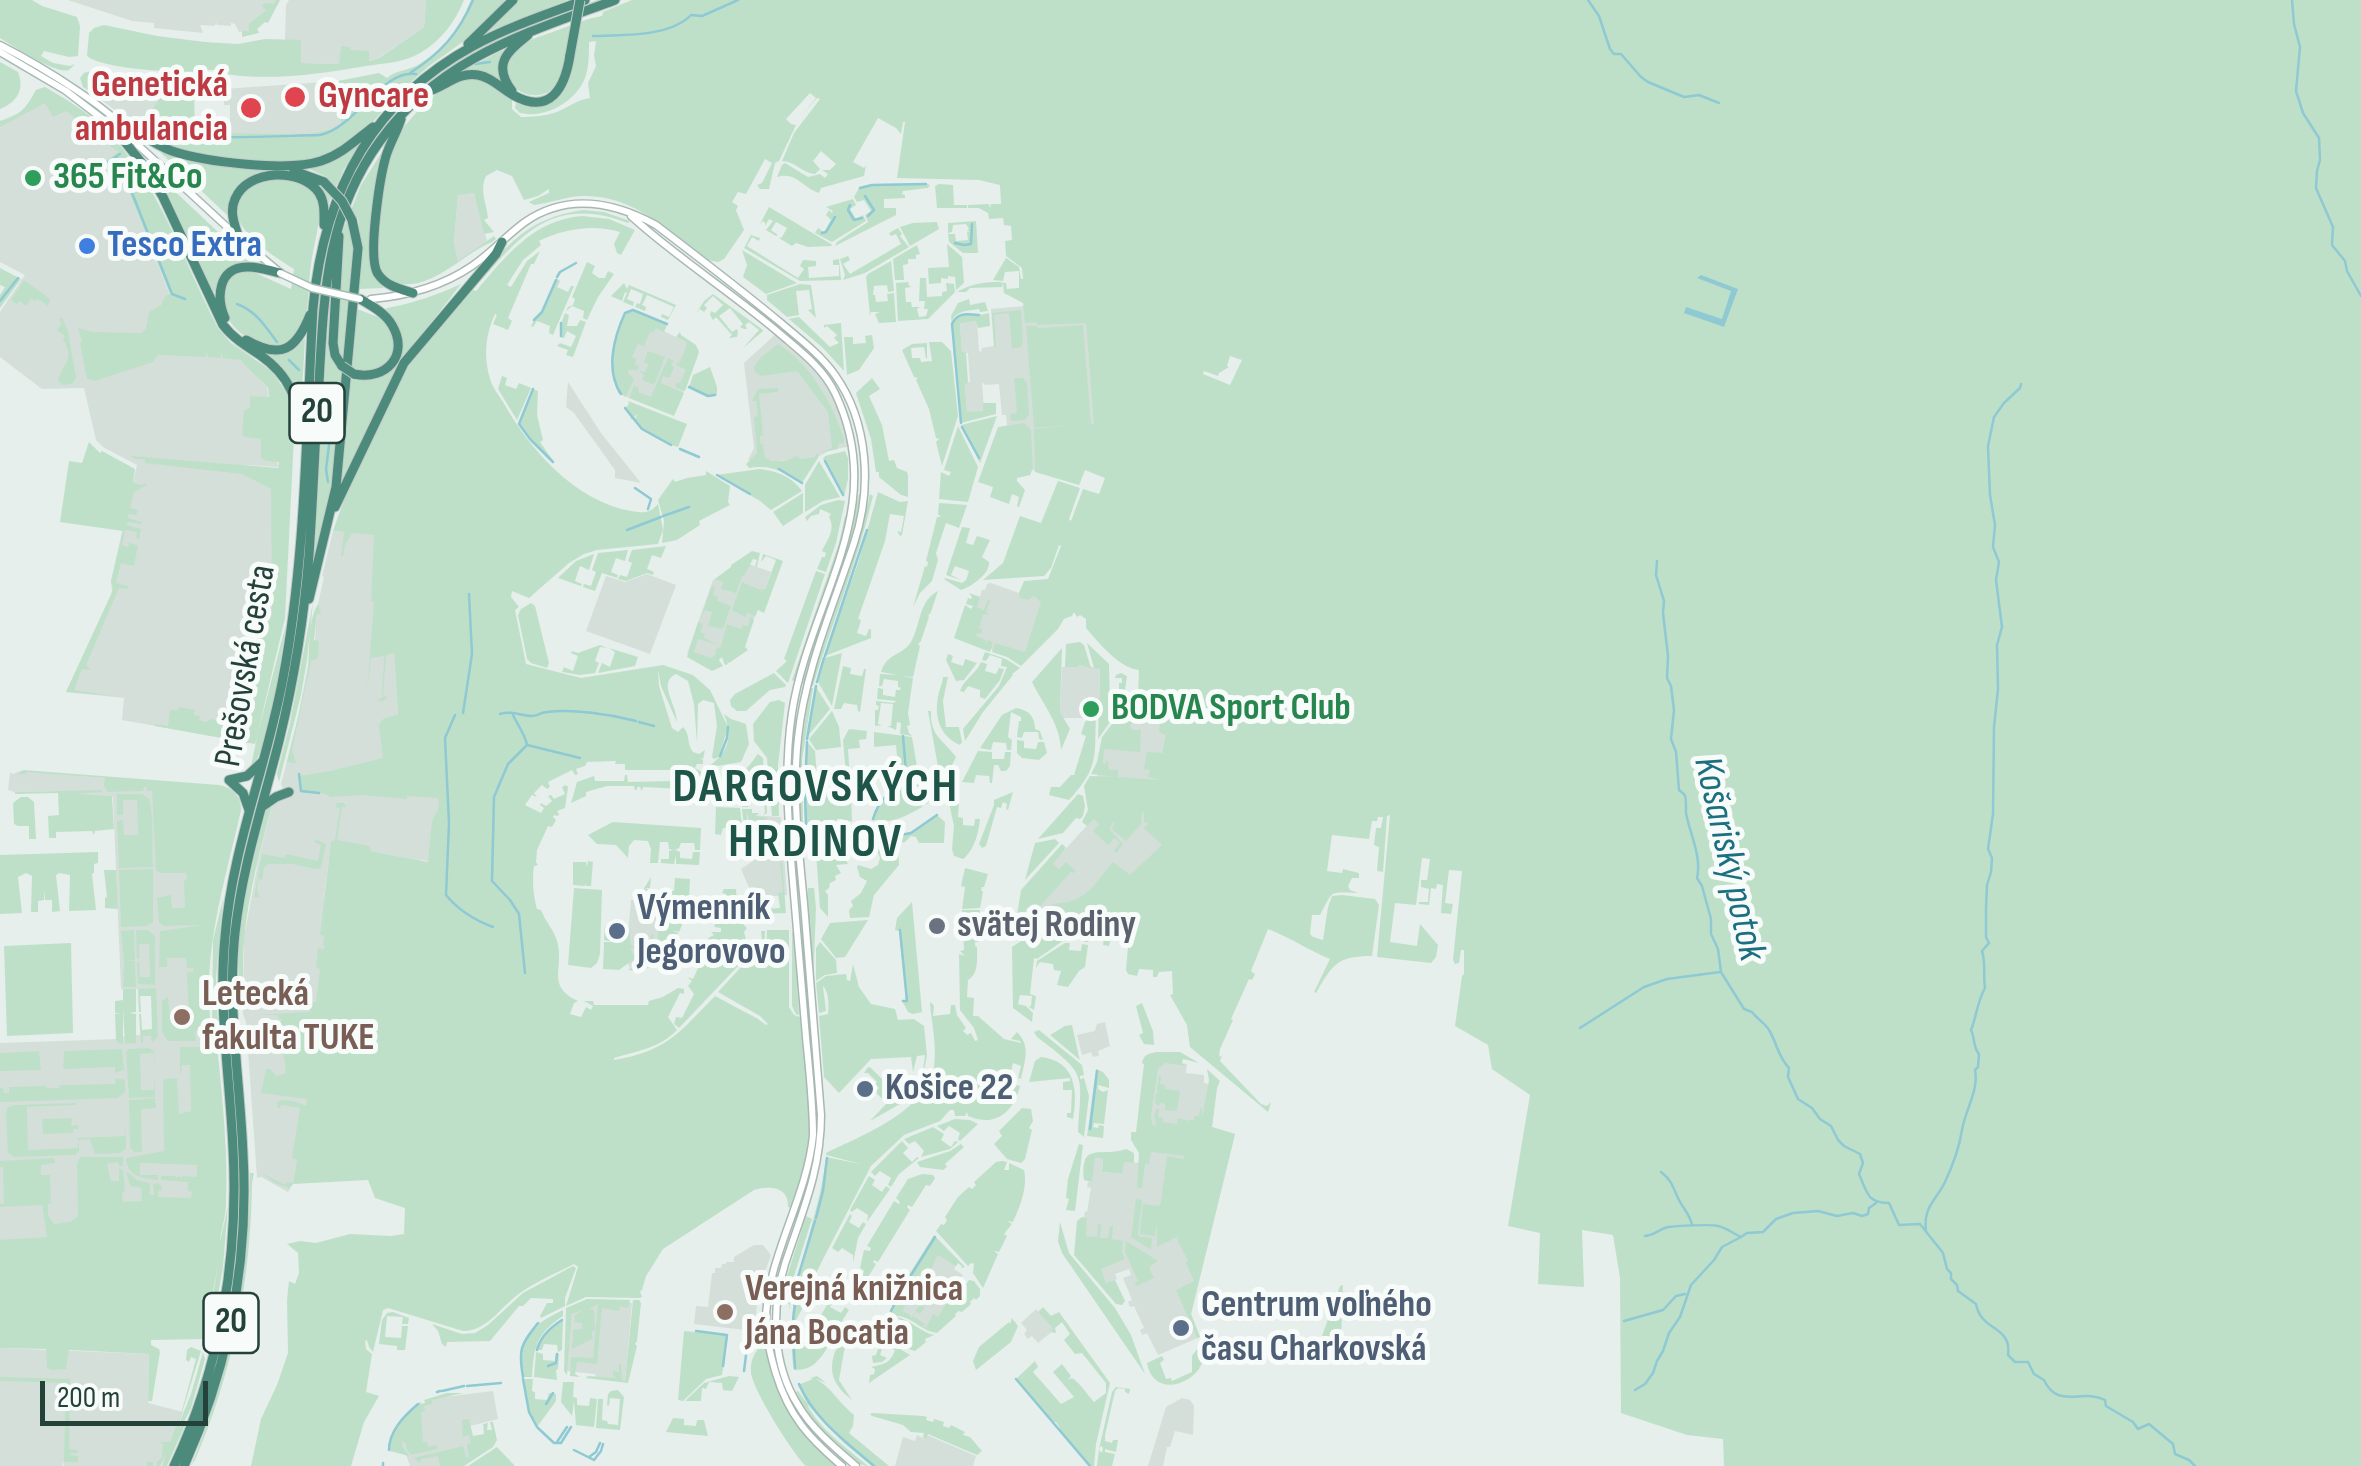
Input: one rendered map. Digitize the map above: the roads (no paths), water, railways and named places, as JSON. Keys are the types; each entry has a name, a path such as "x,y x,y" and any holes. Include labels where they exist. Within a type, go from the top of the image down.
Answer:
{"highway":[{"path":"452,59 513,0"},
{"path":"424,93 472,74 484,76 517,97 538,102 553,96 563,85 583,0"},
{"name":"Prešovská cesta","path":"174,1466 211,1365 230,1269 234,1173 222,970 230,894 279,698 293,615 313,308 324,235 346,178 363,148 414,88 452,59 505,30 583,0"},
{"name":"20","path":"404,112 434,84 485,51 615,0"},
{"path":"517,97 504,79 502,64 509,51 535,29"},
{"path":"404,112 385,159 372,253 374,268 382,279 412,293"},
{"name":"Prešovská cesta","path":"184,1466 222,1361 241,1257 244,1173 233,958 243,882 291,689 303,616 323,304 330,254 342,213 370,156 404,112"},
{"path":"273,166 325,160 349,148 386,118"},
{"path":"115,124 129,126 172,151 306,174 324,182 342,200 352,220 358,248 339,463 328,524 303,616"},
{"path":"115,124 163,197 223,325 278,368 288,384 295,398 304,454"},
{"path":"239,238 233,218 234,198 249,182 273,176 298,178 318,192 324,206 324,235"},
{"path":"342,213 333,344 342,366 364,376 379,374 391,364 398,342 392,325 367,301"},
{"path":"328,524 404,364 502,242"},
{"path":"280,273 245,266 226,277 218,297 231,327 254,344 271,350 289,348 300,337 313,308"},
{"path":"250,812 240,788 229,780 250,774 264,760"},
{"path":"261,808 289,792 277,784 272,769"}],"street":[{"path":"0,48 115,124 129,141 280,273 312,288 367,301 412,293 454,277 528,220 557,207 592,203 646,220 772,316 825,362 842,386 858,426 866,476 859,526 809,676 797,742 808,1006"},
{"path":"626,211 767,322 819,369 839,401 853,446 856,476 850,524 801,672 789,743 789,827 821,1116 819,1157 808,1202 781,1278 776,1338 799,1408 856,1466"},
{"path":"646,220 652,232"},
{"path":"652,232 686,248"},
{"path":"814,1078 812,1145 772,1278 766,1331 791,1412 842,1466"}],"water":[{"path":"1701,275 1738,289 1724,327 1684,313 1686,307 1722,319 1731,291 1697,278"}],"waterway":[{"path":"410,73 448,42 473,0"},
{"path":"593,36 658,31 738,0"},
{"path":"1588,0 1599,16 1610,49 1621,54 1641,77 1684,97 1699,95 1719,103"},
{"path":"2292,0 2300,47 2296,91 2303,113 2319,138 2316,188 2333,227 2332,245 2345,261 2361,296"},
{"path":"475,64 490,62"},
{"path":"156,133 171,130 223,137 320,135 345,122 391,80 416,74"},
{"path":"108,162 120,154"},
{"path":"116,157 172,294 185,299"},
{"path":"860,188 926,184"},
{"path":"865,196 874,210 868,216"},
{"path":"850,205 848,210 854,220 862,218"},
{"path":"822,233 835,217"},
{"path":"955,243 971,244 972,224"},
{"path":"557,277 576,263"},
{"path":"0,301 18,278"},
{"path":"534,320 542,312 556,280"},
{"path":"237,304 255,315 277,342"},
{"path":"621,394 612,364 617,332 625,313 633,310 667,324"},
{"path":"961,423 952,324 960,316 979,315"},
{"path":"561,323 561,336"},
{"path":"289,360 299,370"},
{"path":"1926,1231 1928,1210 1955,1157 1978,1067 1979,1054 1971,1030 1985,988 1982,951 1989,943 1986,908 1992,858 1988,849 1993,814 1997,645 2002,627 1988,446 1994,417 2021,384"},
{"path":"689,387 708,396 715,395"},
{"path":"533,389 519,424 553,462"},
{"path":"325,392 334,406 326,469 328,482"},
{"path":"625,408 642,429 671,445"},
{"path":"962,427 979,458"},
{"path":"680,449 699,457"},
{"path":"825,461 843,495"},
{"path":"779,469 802,483"},
{"path":"717,475 750,494"},
{"path":"635,488 651,499 648,509"},
{"path":"663,516 689,507"},
{"path":"627,530 661,517"},
{"path":"825,656 867,530"},
{"name":"Košariský potok","path":"1657,561 1656,575 1664,601 1667,678 1674,710 1671,739 1679,790 1685,797 1697,854 1697,878 1711,919 1721,972 1744,1009 1769,1030 1789,1068 1788,1077 1798,1099 1831,1126 1844,1146 1860,1154 1863,1163 1859,1174 1869,1195 1889,1203 1899,1225 1920,1224 1943,1253 1958,1291 1976,1304 1984,1320 2005,1338 2008,1355 2015,1362 2028,1362 2034,1374 2056,1394 2096,1397 2105,1400 2106,1406 2138,1429 2149,1424 2173,1444 2175,1454 2195,1466"},
{"path":"463,713 472,654 469,594"},
{"path":"817,682 824,658"},
{"path":"807,739 816,686"},
{"path":"500,714 580,712 636,721"},
{"path":"455,715 445,738 449,823 446,895 467,914 493,927"},
{"path":"513,715 527,745 580,758"},
{"path":"639,722 654,726"},
{"path":"720,756 728,727"},
{"path":"873,819 886,797 907,784 903,736"},
{"path":"805,791 807,742"},
{"path":"525,973 519,914 492,881 494,797 508,764 527,745"},
{"path":"299,774 301,791 319,793"},
{"path":"805,794 806,824"},
{"path":"881,839 911,833 937,815"},
{"path":"858,841 877,840"},
{"path":"900,930 907,1001 903,1001"},
{"path":"1580,1028 1644,987 1667,979 1720,972"},
{"path":"1090,1129 1097,1071"},
{"path":"816,1218 827,1158"},
{"path":"1661,1172 1692,1225"},
{"path":"1645,1236 1668,1227 1709,1225 1741,1237 1763,1232 1776,1219 1793,1213 1818,1211 1862,1216 1876,1203"},
{"path":"793,1321 798,1277 815,1221"},
{"path":"891,1311 935,1237"},
{"path":"1635,1390 1653,1373 1691,1285 1722,1247 1741,1237"},
{"path":"1624,1321 1663,1310 1676,1296 1685,1294"},
{"path":"537,1350 546,1333 562,1320"},
{"path":"523,1377 522,1347 538,1323"},
{"path":"696,1331 727,1335 723,1366"},
{"path":"744,1371 749,1331"},
{"path":"793,1334 795,1368"},
{"path":"548,1366 556,1363 557,1354"},
{"path":"523,1379 529,1412 537,1427"},
{"path":"1016,1379 1090,1466"},
{"path":"467,1386 501,1383"},
{"path":"799,1384 822,1419 874,1466"},
{"path":"442,1391 464,1386"},
{"path":"546,1404 553,1393"},
{"path":"389,1450 394,1430 418,1404"},
{"path":"557,1442 567,1427"},
{"path":"538,1428 554,1443 561,1443 571,1427"},
{"path":"589,1457 600,1443"},
{"path":"574,1450 594,1460 603,1444"}],"place":[{"name":"Gyncare","path":"295,97"},
{"name":"Genetická ambulancia","path":"251,108"},
{"name":"365 Fit&Co","path":"33,178"},
{"name":"Tesco Extra","path":"87,246"},
{"name":"BODVA Sport Club","path":"1091,709"},
{"name":"svätej Rodiny","path":"937,926"},
{"name":"Výmenník Jegorovovo","path":"617,931"},
{"name":"Letecká fakulta TUKE","path":"182,1017"},
{"name":"Košice 22","path":"865,1089"},
{"name":"Verejná knižnica Jána Bocatia","path":"725,1312"},
{"name":"Centrum voľného času Charkovská","path":"1181,1328"}],"district":[{"name":"DARGOVSKÝCH HRDINOV","path":"816,816"}]}
